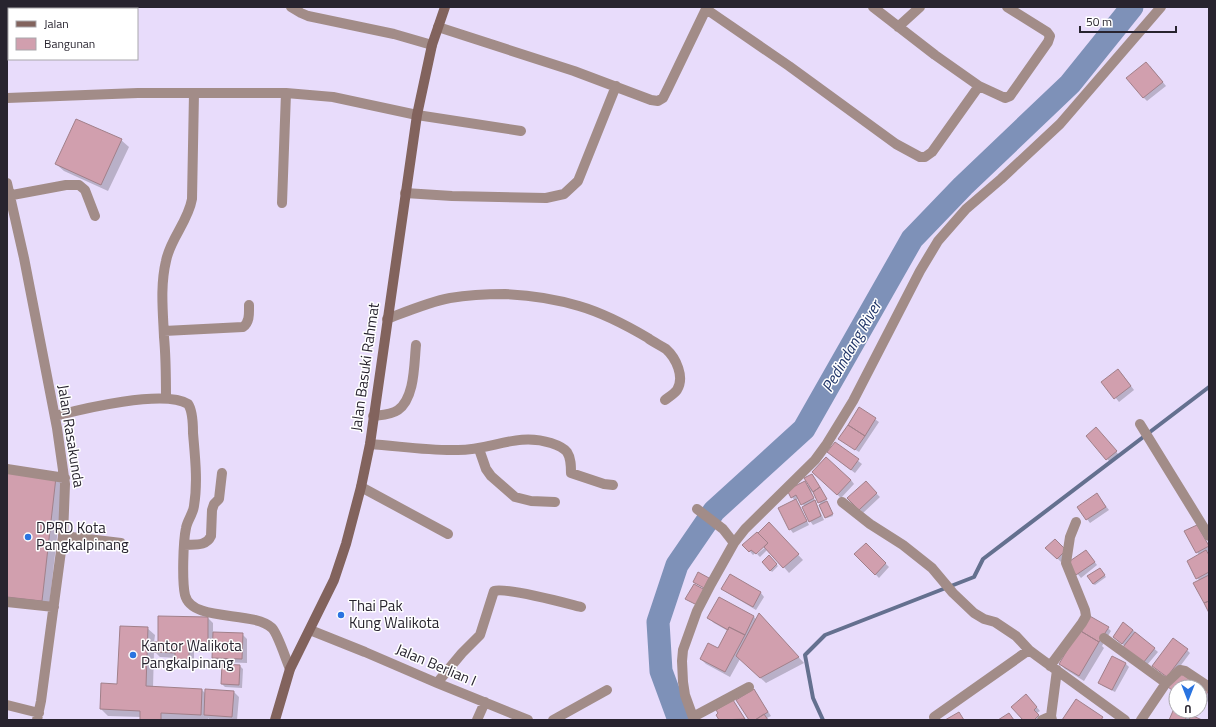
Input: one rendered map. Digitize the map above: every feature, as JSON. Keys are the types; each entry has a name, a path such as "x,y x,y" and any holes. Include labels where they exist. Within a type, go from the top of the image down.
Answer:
{"street":[{"path":"291,7 301,14 308,16 394,34 432,45"},
{"name":"Jalan Basuki Rahmat","path":"275,720 290,670 334,580 346,544 361,487 370,444 417,115 432,45 445,7"},
{"path":"873,7 935,55 980,86 1002,98 1010,96 1050,36 1047,32 1007,7"},
{"path":"898,27 920,7"},
{"path":"749,687 693,718 685,695 683,682 683,650 697,611 734,543 745,529 815,460 826,445 853,401 920,271 938,241 966,209 1001,179 1060,124 1161,7"},
{"path":"438,27 616,86 655,101 661,100 668,88 707,8 896,144 920,157 925,157 932,152 980,86"},
{"path":"405,193 452,196 546,198 564,194 578,181 616,86"},
{"path":"7,98 138,93 286,93 333,97 417,115 521,131"},
{"path":"166,398 163,281 166,259 171,245 189,210 192,199 194,93"},
{"path":"282,203 286,93"},
{"name":"Jalan Rasakunda","path":"7,183 8,196 24,258 55,416 66,491 63,536 38,716"},
{"path":"8,196 70,185 79,185 85,190 95,216"},
{"path":"387,319 450,298 478,294 506,294 532,297 578,306 595,311 631,328 665,349 672,356 677,363 680,380 677,390 665,400"},
{"path":"164,331 243,327 249,319 249,305"},
{"path":"373,416 394,412 403,405 411,389 416,345"},
{"path":"55,416 111,403 166,398 186,402 191,409 195,489 194,506 186,526 184,545 185,595 189,604 198,608 213,613 246,618 264,623 271,627 276,634 290,670"},
{"path":"1140,424 1209,536"},
{"path":"370,444 439,450 459,450 479,448 517,439 542,440 557,445 568,453 571,473 604,484 613,485"},
{"path":"479,448 490,476 515,496 531,501 555,502"},
{"path":"7,469 65,478"},
{"path":"184,545 203,544 210,539 212,510 218,499 222,473"},
{"path":"361,487 448,534"},
{"path":"842,502 870,524 903,545 925,563 940,576 953,593 974,613 995,622 1016,636 1029,650 1125,720"},
{"path":"697,509 723,529 734,543"},
{"path":"1048,719 1053,668 1086,616 1086,610 1066,563 1070,537 1076,522"},
{"path":"63,536 121,543"},
{"path":"437,683 462,653 480,635 494,591 497,590 528,595 581,607"},
{"path":"7,602 54,607"},
{"name":"Jalan Berlian I","path":"310,630 528,720"},
{"path":"1104,638 1166,683"},
{"path":"934,717 1029,650"},
{"path":"1141,720 1166,683 1177,671 1182,670 1209,687"},
{"path":"553,720 607,690"},
{"path":"477,720 485,702"},
{"path":"7,705 38,716"}],"building":[{"path":"1146,62 1163,82 1143,98 1126,78"},
{"path":"76,119 122,139 101,185 55,164"},
{"path":"1118,369 1131,386 1114,399 1101,382"},
{"path":"859,407 876,418 865,436 848,425"},
{"path":"848,425 865,436 855,450 838,439"},
{"path":"1096,427 1117,451 1106,460 1086,436"},
{"path":"835,442 859,459 851,470 827,452"},
{"path":"826,457 851,480 837,495 812,472"},
{"name":"DPRD Kota Pangkalpinang","path":"7,472 56,477 42,601 7,597"},
{"path":"812,474 820,487 813,492 804,478"},
{"path":"805,481 814,498 801,505 796,495 791,498 787,490"},
{"path":"866,481 877,493 859,510 847,498"},
{"path":"820,487 827,499 818,503 813,492"},
{"path":"1097,493 1106,507 1086,520 1077,507"},
{"path":"796,499 807,521 789,530 778,508"},
{"path":"815,500 821,516 809,522 802,507"},
{"path":"827,501 833,514 825,518 819,505"},
{"path":"769,522 799,554 783,568 764,547 768,543 758,533"},
{"path":"1197,525 1209,546 1196,553 1184,531"},
{"path":"757,532 768,543 756,554 751,550 749,552 742,545"},
{"path":"1055,539 1066,550 1057,559 1045,548"},
{"path":"866,543 886,563 875,575 854,554"},
{"path":"1086,550 1095,562 1076,575 1067,563"},
{"path":"1206,550 1209,555 1209,572 1196,579 1187,561"},
{"path":"769,555 777,564 770,571 762,562"},
{"path":"1100,568 1105,575 1093,584 1087,576"},
{"path":"698,572 709,578 704,588 693,582"},
{"path":"730,574 761,592 753,607 721,589"},
{"path":"1209,575 1209,601 1204,603 1193,583"},
{"path":"694,584 705,590 697,605 685,599"},
{"path":"719,597 754,616 745,635 729,627 728,630 707,618"},
{"path":"1209,601 1209,613 1204,603"},
{"path":"759,613 799,657 760,678 736,656"},
{"path":"1088,615 1109,627 1099,642 1079,630"},
{"path":"158,616 208,617 208,648 189,647 189,661 175,661 175,653 154,652 154,642 158,642"},
{"path":"1123,622 1133,630 1122,644 1113,637"},
{"name":"Kantor Walikota Pangkalpinang","path":"120,626 148,627 146,686 202,689 201,715 161,713 161,720 140,720 140,711 100,709 101,683 117,684"},
{"path":"729,627 745,635 725,672 700,659 708,643 718,648"},
{"path":"1079,630 1099,642 1079,676 1059,664"},
{"path":"213,632 243,633 242,659 212,658"},
{"path":"1135,632 1155,648 1143,663 1123,647"},
{"path":"1173,638 1188,649 1167,677 1152,666"},
{"path":"1112,656 1126,663 1112,690 1098,683"},
{"path":"222,664 240,665 239,685 221,684"},
{"path":"1180,672 1189,679 1174,679"},
{"path":"205,689 234,691 232,717 204,715"},
{"path":"754,689 768,712 755,720 749,720 736,700"},
{"path":"1026,694 1037,707 1034,710 1039,715 1034,720 1023,720 1011,707"},
{"path":"1076,699 1103,717 1101,720 1062,720"},
{"path":"733,700 745,719 719,720 716,715 718,713 716,710"},
{"path":"959,712 964,720 945,720"},
{"path":"1009,713 1014,720 998,720"},
{"path":"764,714 768,720 755,720"},
{"path":"1169,719 1185,719 1185,720"},
{"path":"1200,719 1202,720 1189,720"}],"waterway":[{"name":"Pedindang River","path":"679,720 661,671 658,622 677,565 714,511 804,429 912,239 963,186 1070,84 1132,7"},
{"path":"823,720 813,698 805,655 825,635 974,577 983,559 1209,387"}],"place":[{"name":"DPRD Kota Pangkalpinang","path":"28,537"},
{"name":"Thai Pak Kung Walikota","path":"341,615"},
{"name":"Kantor Walikota Pangkalpinang","path":"133,655"}]}
